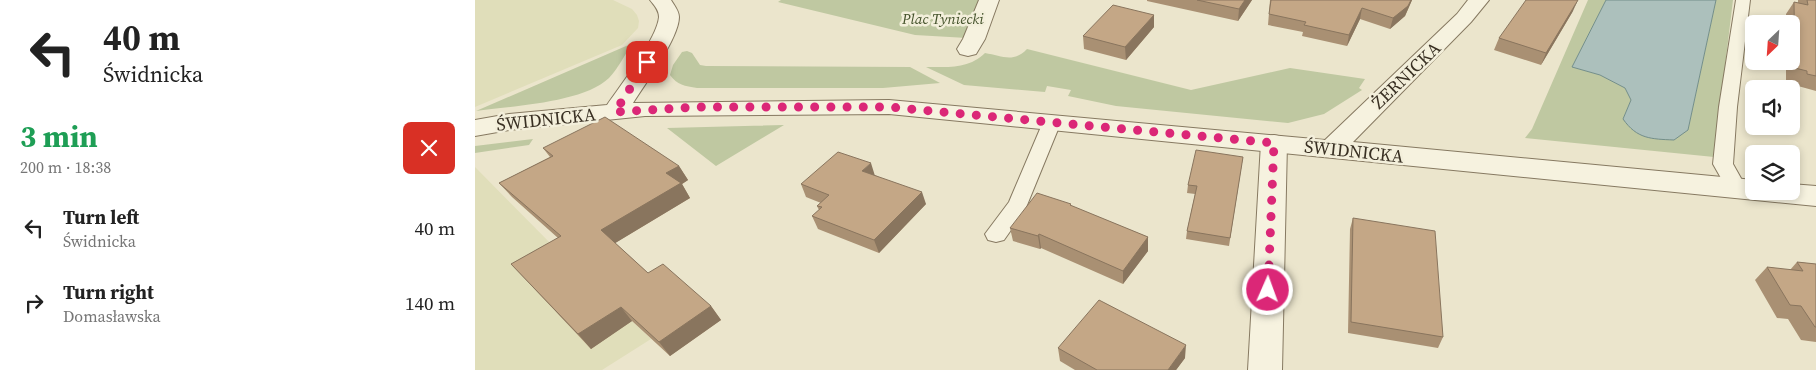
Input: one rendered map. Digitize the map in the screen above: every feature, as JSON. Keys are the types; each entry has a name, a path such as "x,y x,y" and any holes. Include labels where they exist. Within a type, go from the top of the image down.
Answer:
{"street":[{"path":"615,112 659,44 670,18 668,11 660,0"},
{"path":"968,49 974,39 989,0"},
{"name":"ŻERNICKA","path":"1331,149 1464,18 1479,0"},
{"name":"ŚWIDNICKA","path":"475,128 509,122 615,112 697,107 889,107 1745,189"},
{"path":"1265,370 1274,143"},
{"name":"ŚWIDNICKA","path":"1800,195 1816,196"}],"lane":[{"path":"1743,0 1728,107 1723,164 1745,184"},
{"path":"996,234 1018,205 1052,122"}],"shaded area":[{"path":"475,0 613,0 632,9 639,21 638,28 622,45 475,107"},
{"path":"1606,0 1716,0 1688,130 1674,140 1645,137 1634,131 1623,119 1631,100 1625,88 1600,75 1572,67"},
{"path":"475,167 563,256 651,339 602,370 475,370"}],"green space":[{"name":"Plac Tyniecki","path":"781,0 980,0 967,38 915,35 778,2"},
{"path":"1588,0 1606,0 1572,67 1600,75 1625,88 1631,100 1623,119 1688,130 1716,0 1733,0 1714,157 1525,138 1532,129"},
{"path":"633,43 609,78 582,93 546,102 476,111"},
{"path":"1027,49 1191,90 1290,68 1365,79 1359,88 1362,90 1324,114 1288,123 1116,106 1068,96 1071,90 1047,86 1045,92 964,85 926,67 958,66 972,62 985,53 1012,57"},
{"path":"682,52 692,53 700,65 706,66 910,67 940,83 883,88 697,88 678,83 670,75 673,65"},
{"path":"784,125 716,166 667,128"},
{"path":"533,139 529,145 475,153 475,146"}],"building":[{"path":"1197,0 1245,0 1239,9"},
{"path":"1271,0 1411,0 1408,6 1393,18 1362,8 1349,35 1304,25 1306,22 1269,14"},
{"path":"1526,0 1578,0 1546,53 1499,38"},
{"path":"1807,0 1816,0 1816,76 1807,74 1807,71 1800,69 1800,15 1794,15 1794,2 1808,5"},
{"path":"1113,5 1154,15 1125,47 1083,36"},
{"path":"605,117 679,166 666,173 681,183 601,230 648,273 663,264 711,306 659,342 621,307 578,334 511,264 561,236 499,183 553,156 543,148"},
{"path":"1196,150 1243,157 1230,238 1187,231 1197,186 1188,185"},
{"path":"838,152 871,163 862,171 922,192 874,240 812,216 822,207 817,206 829,195 801,184"},
{"path":"1037,193 1071,204 1148,237 1123,271 1039,234 1038,236 1010,228"},
{"path":"1353,218 1435,231 1443,337 1351,322"},
{"path":"1797,262 1816,264 1816,327 1801,306 1790,305 1767,267 1803,271"},
{"path":"1099,300 1186,345 1168,370 1097,370 1058,348"}],"route":[{"path":"647,62 615,112 697,107 889,107 1274,143 1268,290"}]}
